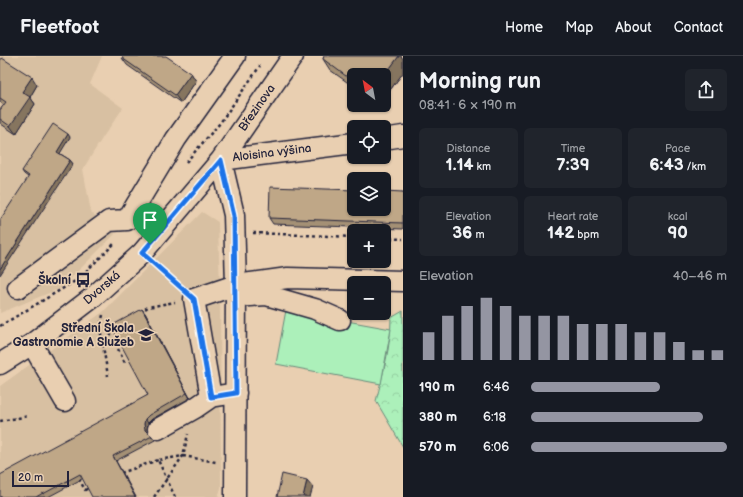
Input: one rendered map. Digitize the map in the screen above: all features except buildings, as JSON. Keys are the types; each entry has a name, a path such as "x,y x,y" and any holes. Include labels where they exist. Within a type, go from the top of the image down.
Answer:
{"street":[{"path":"127,220 176,139 235,56"},
{"name":"Březinova","path":"221,160 293,56"},
{"path":"391,138 403,136"},
{"name":"Aloisina výšina","path":"235,497 235,232 234,216 221,160 347,144"},
{"name":"Dvorská","path":"0,364 32,344 92,298 146,248 221,160"},
{"path":"127,220 146,248"},
{"path":"18,288 109,221 127,220"},
{"path":"211,397 194,299 236,291 288,278 403,281"},
{"path":"236,291 266,295 315,309 340,320"},
{"path":"32,344 65,401"},
{"path":"158,430 211,397 236,393"}],"path":[{"path":"235,232 347,237"},
{"path":"391,238 403,239"},
{"path":"146,248 194,299"},
{"path":"92,298 103,312 100,328 108,376"},
{"path":"135,315 148,307 194,299"},
{"path":"122,322 108,329 126,365"},
{"path":"0,421 29,416"},
{"path":"154,497 183,456"},
{"path":"119,474 158,460 183,456 235,466"},
{"path":"158,460 175,497"},
{"path":"79,479 85,490 92,487"}],"shaded area":[{"path":"0,56 102,56 90,84 123,108 83,169 91,212 115,234 61,288 0,313"},
{"name":"Střední Škola Gastronomie A Služeb","path":"202,212 218,222 220,290 221,488 218,497 0,497 0,386 103,312"}],"green space":[{"path":"286,310 391,329 381,384 276,364"},
{"path":"403,311 403,447 376,401 388,349 391,318"}],"place":[{"name":"Školní","path":"83,280"},
{"name":"Střední Škola Gastronomie A Služeb","path":"146,335"}],"route":[{"path":"221,160 234,216 236,285 236,393 211,397 194,299 142,253 150,244 221,160"}]}
